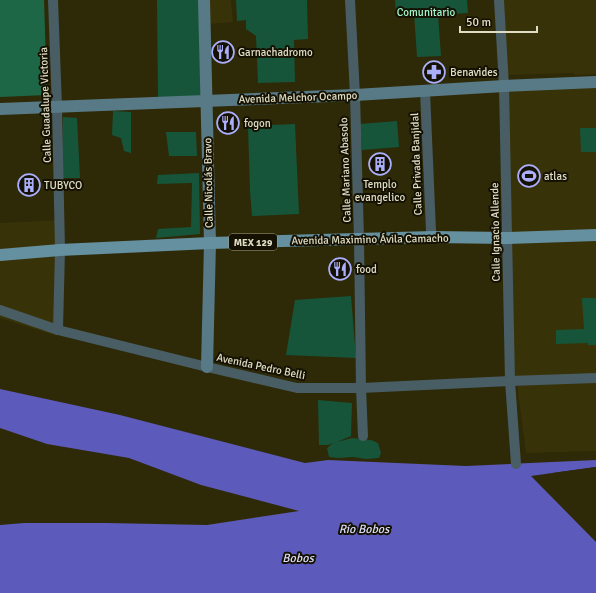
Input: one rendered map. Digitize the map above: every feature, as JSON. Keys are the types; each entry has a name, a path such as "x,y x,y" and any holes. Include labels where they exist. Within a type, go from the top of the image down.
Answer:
{"main road":[{"name":"Avenida Maximino Ávila Camacho","path":"0,255 60,250 210,243 433,237 507,238 596,235"}],"street":[{"name":"Calle Guadalupe Victoria","path":"53,0 60,250 58,330"},
{"name":"Calle Nicolás Bravo","path":"204,0 210,243 207,367"},
{"name":"Calle Mariano Abasolo","path":"350,0 355,95 363,436"},
{"name":"Calle Ignacio Allende","path":"499,0 504,86 510,381 516,464"},
{"name":"Avenida Melchor Ocampo","path":"0,109 355,95 596,82"},
{"name":"Calle Privada Banjidal","path":"426,91 431,231 433,237"},
{"name":"Avenida Pedro Belli","path":"0,310 58,330 297,388 361,388 596,378"}],"shaded area":[{"path":"207,0 231,0 233,22 209,24"},
{"path":"504,0 596,0 596,74 575,75 574,73 507,75"},
{"path":"596,86 596,232 512,233 507,90"},
{"path":"59,220 59,248 0,253 0,223"},
{"path":"596,239 596,378 513,379 510,241"},
{"path":"57,253 57,336 0,318 0,257"},
{"path":"596,383 596,451 526,453 517,384"}],"green space":[{"path":"0,0 44,0 47,95 0,97"},
{"path":"157,0 202,0 203,98 158,98"},
{"path":"236,0 307,0 308,39 294,40 295,82 258,83 256,36 246,29 246,20 237,21"},
{"name":"Comunitario","path":"395,0 467,0 468,13 438,15 441,56 417,57 414,13 396,14"},
{"path":"113,111 131,112 131,153 124,151 121,138 112,135"},
{"path":"63,117 77,118 80,178 62,178"},
{"path":"397,121 399,147 362,150 360,124"},
{"path":"295,124 299,214 252,216 248,126"},
{"path":"580,128 596,128 596,152 581,152"},
{"path":"166,132 196,132 197,156 169,156"},
{"path":"199,173 200,234 156,238 158,229 191,227 192,183 157,184 158,175"},
{"path":"351,296 356,358 286,355 295,300"},
{"path":"582,298 596,298 596,345 588,345 588,343 556,344 556,330 584,329"},
{"path":"318,400 352,403 351,436 337,442 352,438 371,440 378,443 381,453 379,458 366,459 353,457 329,457 327,448 333,443 328,445 319,445"}],"water":[{"name":"Río Bobos","path":"0,389 120,415 305,463 328,460 466,466 596,460 596,467 545,474 596,469 596,593 0,593 0,525 24,523 107,523 207,525 299,511 201,485 129,458 47,444 0,428"}],"pier":[{"path":"596,467 596,542 531,476"}],"place":[{"name":"Garnachadromo","path":"223,52"},
{"name":"Benavides","path":"434,72"},
{"name":"fogon","path":"228,123"},
{"name":"Templo evangelico","path":"380,164"},
{"name":"atlas","path":"529,176"},
{"name":"TUBYCO","path":"29,185"},
{"name":"food","path":"340,269"}],"water label":[{"name":"Bobos","path":"298,558"}]}
